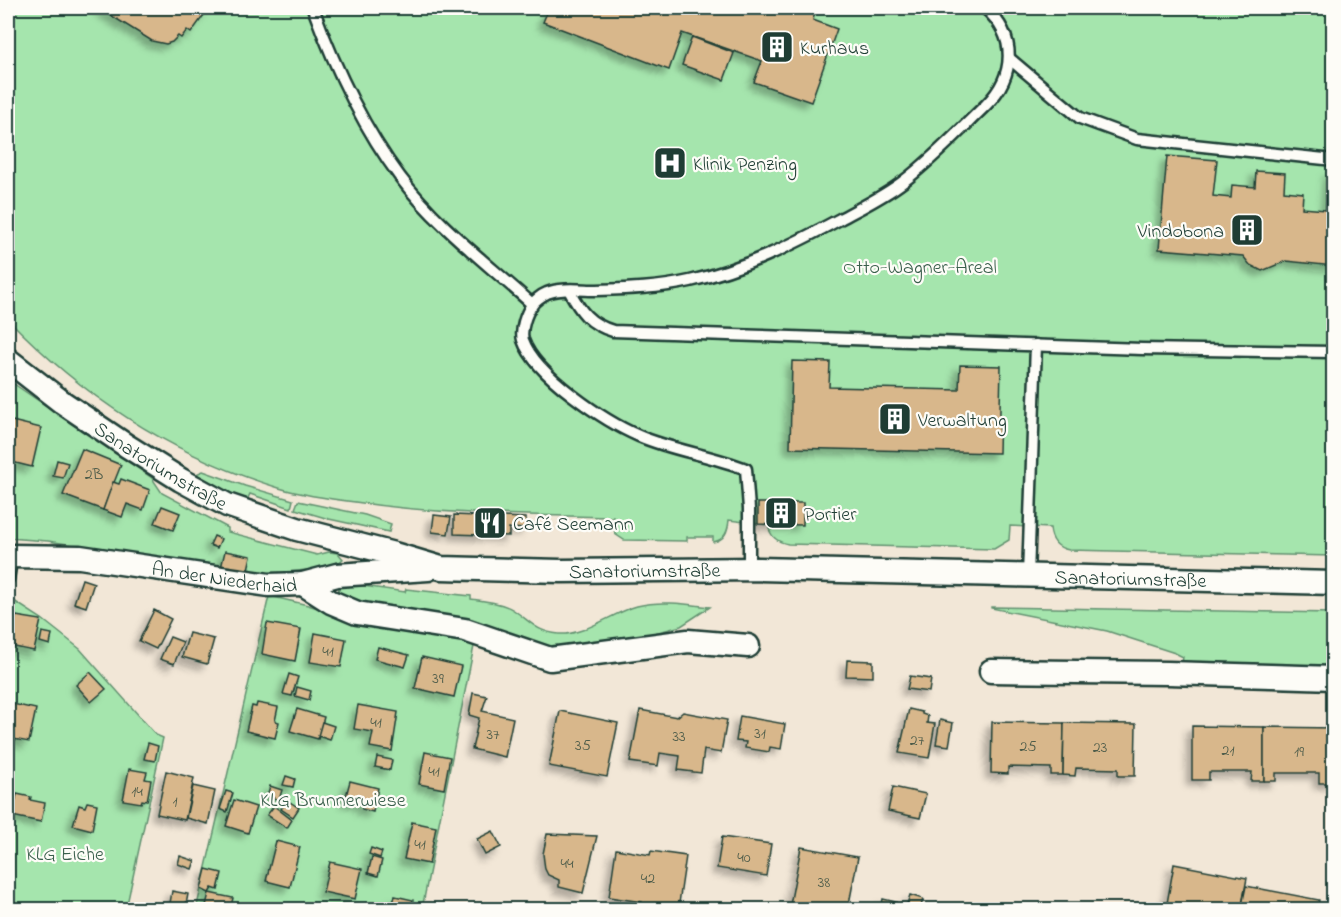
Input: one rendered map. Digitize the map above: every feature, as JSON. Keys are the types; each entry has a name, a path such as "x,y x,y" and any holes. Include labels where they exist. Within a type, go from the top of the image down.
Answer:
{"street":[{"name":"Sanatoriumstraße","path":"8,360 62,402 127,446 181,480 227,505 297,529 441,568 561,571 749,569 1334,583"},
{"name":"An der Niederhaid","path":"10,556 80,557 269,585 303,584 337,575 441,568"},
{"path":"303,584 331,602 357,613 465,630 550,659 688,641 747,646"},
{"path":"992,671 1334,678"}],"lane":[{"path":"312,8 357,112 401,178 454,236 532,304"},
{"path":"749,569 746,469 719,458 694,454 639,436 602,417 566,391 532,357 522,338 524,321 532,304 547,293 569,290 647,288 728,271 791,246 902,183 933,158 994,97 1005,76 1010,59 1003,28 985,8"},
{"path":"1010,59 1080,118 1137,139 1334,160"},
{"path":"569,290 577,305 588,318 599,327 613,331 1334,352"},
{"path":"1028,576 1036,345"},
{"path":"8,579 10,556"}],"green space":[{"name":"Otto-Wagner-Areal","path":"8,8 1333,8 1333,556 1069,550 1055,543 1050,528 1010,526 1009,540 994,549 788,544 775,538 770,533 768,525 729,520 725,534 713,542 713,537 687,537 687,541 624,540 615,534 613,517 419,510 297,493 240,475 167,441 132,421 67,374 8,319"},
{"path":"8,380 152,478 162,493 228,528 228,532 317,555 329,552 338,553 343,559 338,563 321,568 267,575 48,541 8,538"},
{"path":"203,471 293,500 291,508 250,494 247,500 243,501 196,474"},
{"path":"298,501 365,515 391,524 389,532 295,509"},
{"path":"349,584 405,592 406,589 471,596 471,599 505,606 540,629 559,634 568,634 588,628 627,609 646,604 674,603 710,607 681,626 607,646 560,652 362,605 338,595 339,587"},
{"name":"KLG Brunnerwiese","path":"269,596 359,621 475,641 422,909 196,910"},
{"name":"KLG Eiche","path":"14,601 42,619 80,649 156,735 163,738 126,909 8,909 8,605 12,606"},
{"path":"991,607 1333,613 1333,666 1182,663 1183,657 1175,653 1107,631"}],"building":[{"path":"99,8 209,8 191,33 187,30 181,38 178,36 166,44 152,41"},
{"name":"Kurhaus","path":"549,8 780,8 792,12 794,8 809,8 815,13 813,20 837,29 811,102 754,82 762,61 682,33 669,70 543,22"},
{"path":"692,37 734,53 724,80 682,65"},
{"name":"Vindobona","path":"1167,156 1217,160 1213,196 1231,198 1232,185 1255,187 1256,171 1285,173 1284,191 1303,193 1302,208 1326,210 1329,172 1334,172 1334,266 1286,261 1262,271 1250,265 1243,256 1159,249"},
{"name":"Verwaltung","path":"792,361 830,362 829,387 959,390 960,365 1001,366 999,453 790,448"},
{"path":"8,420 41,428 32,467 8,461"},
{"path":"82,449 121,465 103,510 63,495"},
{"path":"57,460 68,463 63,478 53,476"},
{"path":"121,479 150,490 143,510 127,504 122,517 103,510 113,482 119,484"},
{"name":"Portier","path":"758,503 803,503 803,525 758,524"},
{"path":"162,506 180,513 173,530 155,523"},
{"path":"434,515 451,517 448,534 432,532"},
{"name":"Café Seemann","path":"454,515 526,518 526,529 509,528 509,536 454,534"},
{"path":"214,536 221,539 217,548 210,545"},
{"path":"225,551 251,556 247,574 221,568"},
{"path":"82,579 94,583 86,607 74,603"},
{"path":"154,610 171,619 156,649 139,641"},
{"path":"16,616 41,620 34,651 10,646"},
{"path":"267,623 301,629 295,661 262,654"},
{"path":"42,632 52,634 50,645 40,642"},
{"path":"189,633 214,639 207,664 182,657"},
{"path":"315,633 346,639 341,667 310,662"},
{"path":"170,637 183,642 174,664 160,659"},
{"path":"378,647 409,655 405,667 375,659"},
{"path":"422,657 461,666 454,697 415,688"},
{"path":"847,660 873,661 873,677 846,676"},
{"path":"90,672 106,689 91,702 76,685"},
{"path":"289,674 298,677 292,696 283,694"},
{"path":"910,676 931,679 929,692 907,689"},
{"path":"297,687 311,691 309,700 295,696"},
{"path":"473,693 487,696 482,711 513,718 505,757 472,749 479,718 469,715"},
{"path":"8,703 36,709 29,742 8,738"},
{"path":"257,703 278,707 275,721 279,722 275,738 246,731 252,706 256,707"},
{"path":"358,705 398,712 392,751 370,747 373,732 354,729"},
{"path":"297,709 324,717 318,739 290,731"},
{"path":"909,709 922,712 928,716 927,723 935,724 929,758 899,753"},
{"path":"640,710 677,717 683,712 727,720 721,753 704,750 701,773 678,770 680,756 660,753 658,766 630,762"},
{"path":"560,711 618,723 607,777 549,766"},
{"path":"740,716 785,724 781,749 770,747 769,752 745,748 746,742 736,741"},
{"path":"940,720 953,723 949,746 936,744"},
{"path":"322,722 334,726 330,740 318,736"},
{"path":"992,722 1064,723 1063,775 1051,775 1051,768 1008,767 1008,774 991,773"},
{"path":"1064,723 1136,724 1135,776 1118,776 1118,769 1076,768 1075,776 1063,775"},
{"path":"1192,726 1264,727 1264,781 1251,781 1252,772 1209,772 1209,780 1192,780"},
{"path":"1264,727 1334,728 1334,783 1319,783 1319,773 1276,773 1276,781 1264,781"},
{"path":"148,743 158,746 155,761 144,759"},
{"path":"425,752 450,757 444,789 419,784"},
{"path":"377,757 392,760 390,770 375,767"},
{"path":"129,769 147,772 145,779 151,780 147,801 142,800 141,803 123,800"},
{"path":"166,771 194,778 185,820 157,814"},
{"path":"286,776 295,779 293,787 283,785"},
{"path":"350,781 378,788 373,812 362,809 363,804 345,800"},
{"path":"193,786 215,791 208,824 186,818"},
{"path":"270,786 282,790 279,800 267,796"},
{"path":"893,787 926,794 920,818 888,811"},
{"path":"226,791 233,793 227,812 220,809"},
{"path":"17,794 45,803 41,822 12,816"},
{"path":"234,800 256,807 248,833 226,826"},
{"path":"287,800 299,808 293,817 281,809"},
{"path":"87,802 97,804 92,830 73,825 79,805 85,807"},
{"path":"274,806 292,820 287,828 267,815"},
{"path":"412,822 436,827 429,864 404,859"},
{"path":"493,831 501,847 485,855 477,839"},
{"path":"547,834 597,836 583,893 559,887 559,880 548,875 543,854"},
{"path":"722,837 771,844 766,876 717,868"},
{"path":"276,841 300,847 290,887 266,881"},
{"path":"801,847 858,857 849,904 862,907 861,910 789,910"},
{"path":"371,848 382,852 380,858 369,854"},
{"path":"616,849 650,855 651,851 686,856 678,910 641,908 642,902 609,897"},
{"path":"180,856 195,861 192,869 178,864"},
{"path":"372,857 382,860 378,876 368,873"},
{"path":"330,862 362,869 355,899 323,892"},
{"path":"1174,864 1247,878 1241,910 1166,909"},
{"path":"206,869 222,873 218,890 212,888 209,893 201,889"},
{"path":"1246,886 1319,900 1317,910 1241,910"},
{"path":"172,891 188,894 185,910 169,910"},
{"path":"209,893 233,898 230,910 205,910"},
{"path":"910,895 923,899 920,910 906,907"},
{"path":"395,896 413,900 411,910 391,910"},
{"path":"883,899 896,902 895,910 881,908"}],"place":[{"name":"Kurhaus","path":"777,47"},
{"name":"Klinik Penzing","path":"670,163"},
{"name":"Vindobona","path":"1247,230"},
{"name":"Verwaltung","path":"895,419"},
{"name":"Portier","path":"781,513"},
{"name":"Café Seemann","path":"490,523"}]}
